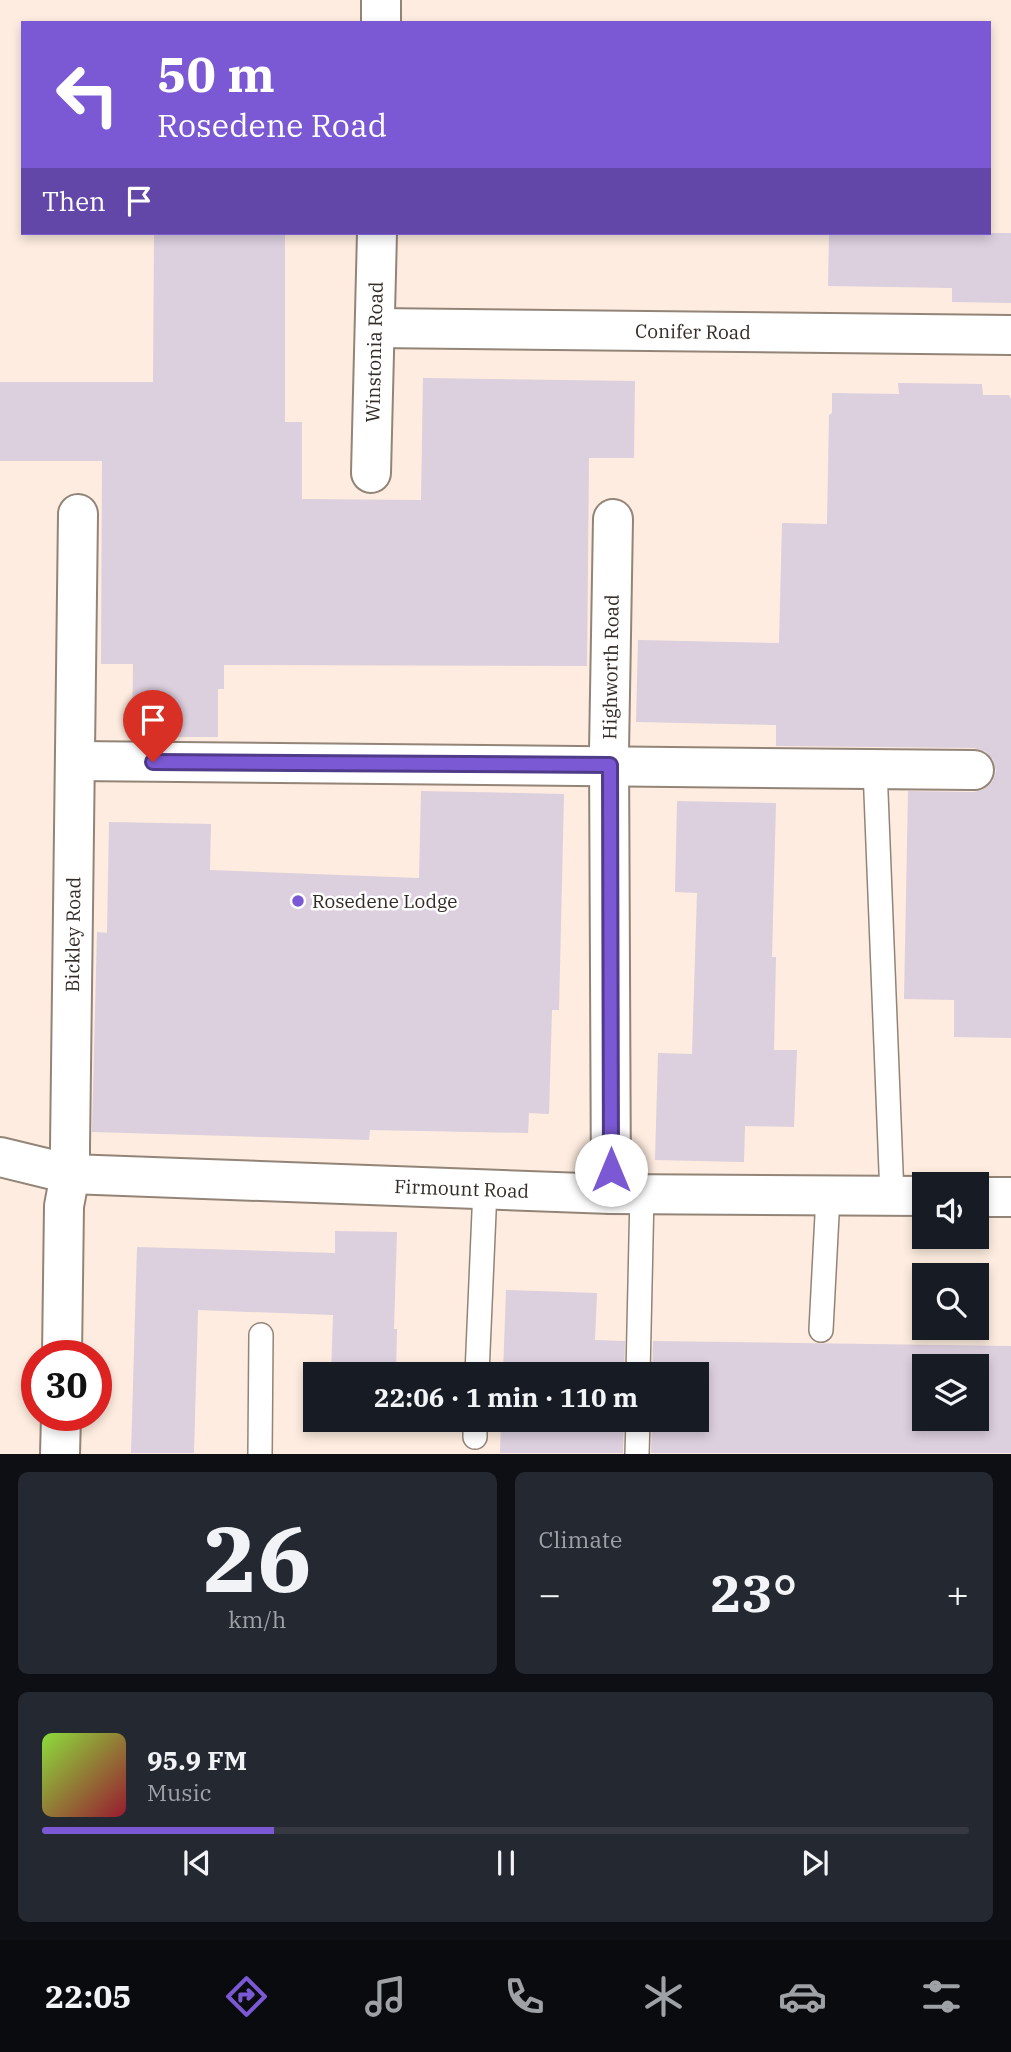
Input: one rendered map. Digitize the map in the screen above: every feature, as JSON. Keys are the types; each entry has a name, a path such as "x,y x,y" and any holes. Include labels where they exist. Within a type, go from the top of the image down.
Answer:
{"street":[{"path":"381,0 381,21"},
{"name":"Winstonia Road","path":"371,473 377,235"},
{"name":"Conifer Road","path":"376,328 1011,335"},
{"name":"Bickley Road","path":"62,1340 64,1206 70,1174 78,514"},
{"name":"Highworth Road","path":"612,519 610,765 626,1194"},
{"path":"75,761 974,769"},
{"name":"Firmount Road","path":"0,1157 70,1174 626,1194 908,1196"},
{"path":"989,1197 1011,1197"},
{"path":"60,1454 61,1431"}],"lane":[{"path":"875,768 908,1196"},
{"path":"478,1362 485,1189"},
{"path":"626,1194 637,1362"},
{"path":"821,1330 828,1196"},
{"path":"260,1454 261,1335"},
{"path":"637,1454 638,1432"}],"building":[{"path":"1011,233 1011,303 952,302 952,288 828,286 829,235"},
{"path":"154,235 285,235 285,422 302,422 302,499 421,500 423,378 635,381 634,458 589,458 587,666 224,665 224,689 218,689 218,737 132,737 133,664 101,664 102,461 0,461 0,382 153,382"},
{"path":"898,383 982,384 983,395 1009,395 1011,399 1011,1038 954,1037 954,1000 904,999 908,791 974,792 984,789 992,782 996,771 993,760 986,752 974,748 776,746 776,725 636,722 638,640 779,643 782,523 827,524 829,415 832,413 832,393 899,394"},
{"path":"421,791 564,794 559,1010 552,1010 549,1114 529,1113 528,1133 370,1130 369,1140 92,1132 97,932 107,933 109,822 211,824 210,870 419,878"},
{"path":"677,801 776,803 772,957 776,957 774,1050 797,1050 794,1127 745,1126 744,1162 655,1160 658,1053 692,1054 697,893 675,892"},
{"path":"335,1231 397,1232 394,1329 397,1329 396,1362 331,1362 333,1315 198,1310 194,1453 131,1453 137,1247 335,1253"},
{"path":"506,1290 597,1293 595,1340 625,1341 624,1362 503,1362"},
{"path":"653,1341 1011,1346 1011,1453 651,1453 652,1432 709,1432 709,1362 652,1362"},
{"path":"501,1432 624,1432 623,1453 500,1453"}],"place":[{"name":"Rosedene Lodge","path":"298,901"}],"route":[{"path":"153,762 610,765 611,1170"}]}
